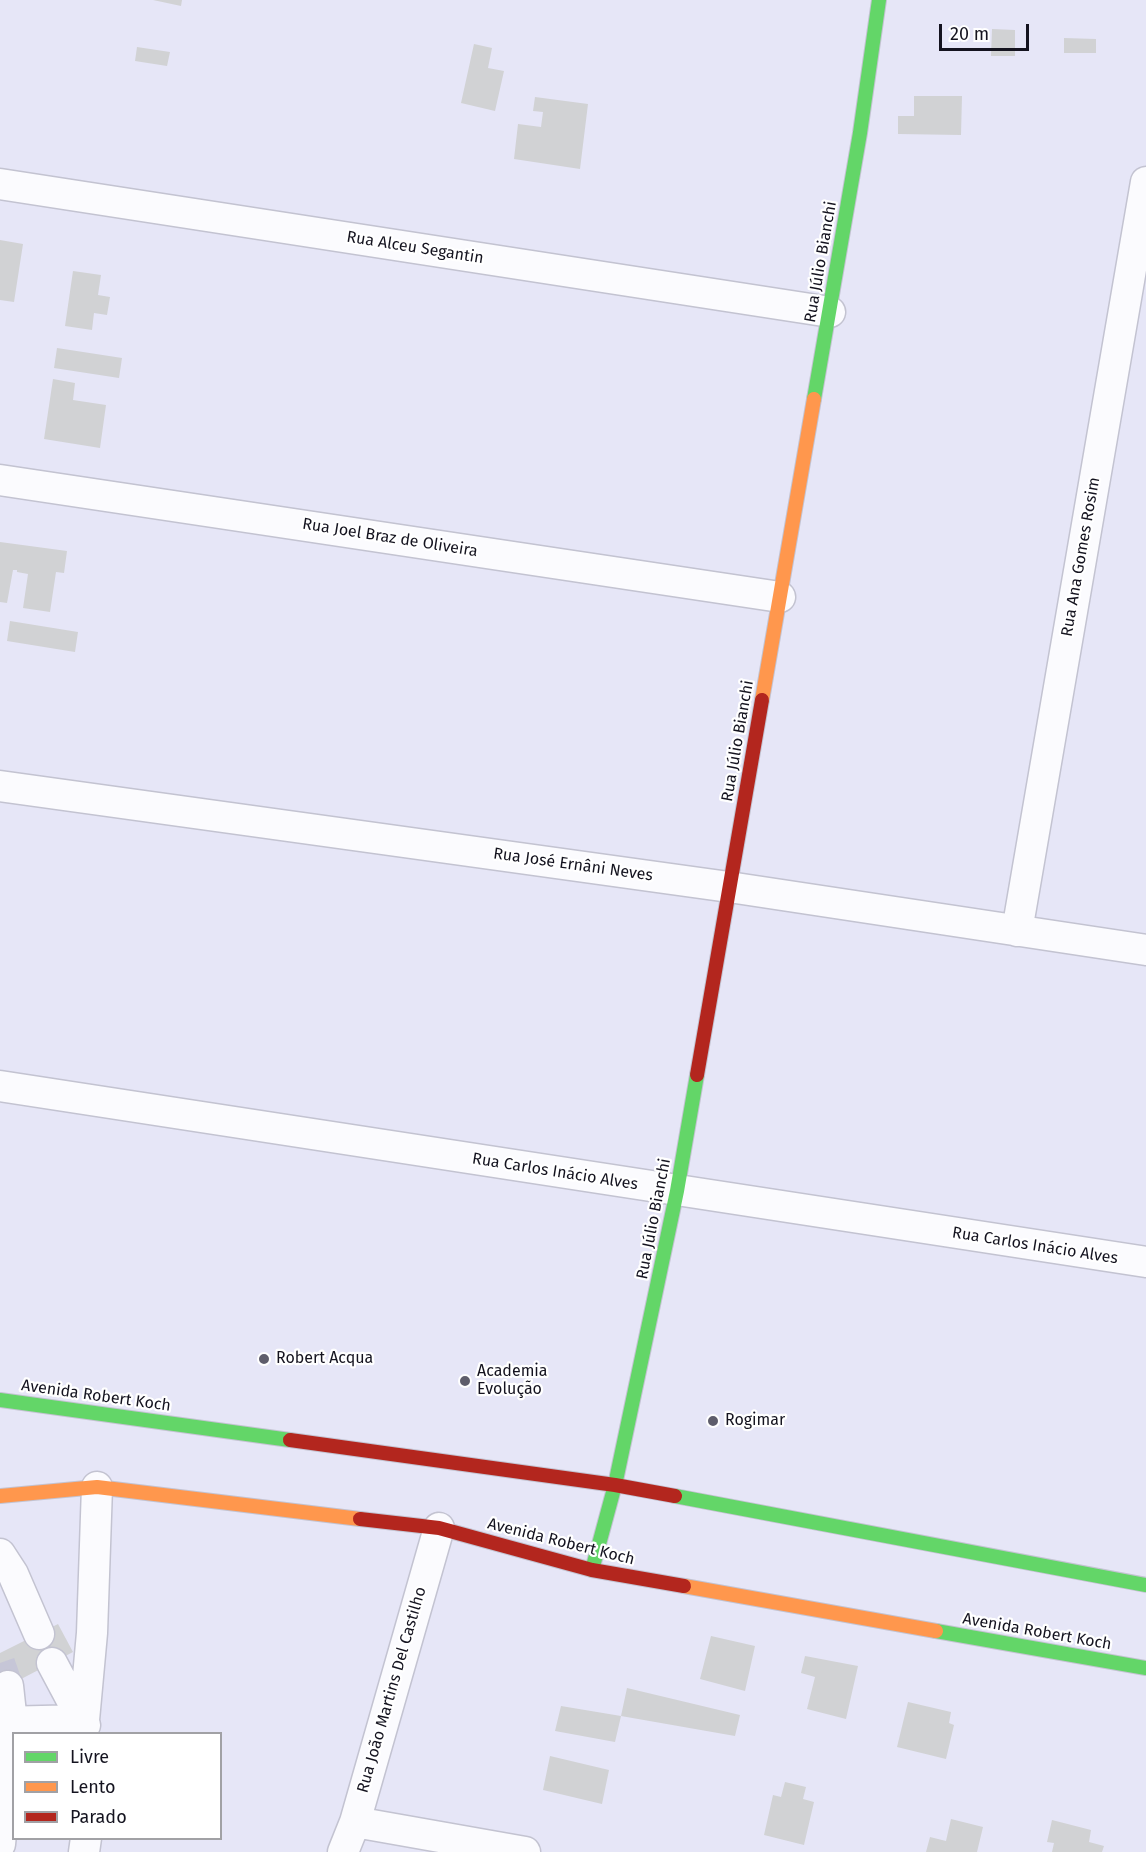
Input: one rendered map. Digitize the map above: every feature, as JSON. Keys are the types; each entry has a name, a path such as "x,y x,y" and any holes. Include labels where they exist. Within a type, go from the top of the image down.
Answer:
{"main road":[{"name":"Rua Júlio Bianchi","path":"592,1570 615,1485 677,1191 830,312 860,134 879,0"},
{"name":"Avenida Robert Koch","path":"0,1400 615,1485 1146,1585"},
{"name":"Avenida Robert Koch","path":"0,1496 97,1486 439,1528 592,1570 1146,1668"}],"street":[{"name":"Rua Ana Gomes Rosim","path":"1017,931 1146,182"},
{"name":"Rua Alceu Segantin","path":"0,184 830,312"},
{"name":"Rua Joel Braz de Oliveira","path":"0,480 780,597"},
{"name":"Rua José Ernâni Neves","path":"0,786 729,887 1146,950"},
{"name":"Rua Carlos Inácio Alves","path":"0,1086 1146,1262"},
{"path":"85,1727 92,1633 97,1486"},
{"name":"Rua João Martins Del Castilho","path":"343,1852 355,1821 439,1528"},
{"path":"0,1554 13,1574 39,1634"},
{"path":"52,1663 85,1727"},
{"path":"0,1844 8,1686"},
{"path":"6,1722 85,1727"},
{"path":"355,1821 525,1852"}],"building":[{"path":"153,0 182,0 181,6"},
{"path":"992,29 1015,30 1015,56 991,56"},
{"path":"1064,38 1096,39 1096,53 1064,53"},
{"path":"474,44 492,48 488,68 504,71 495,111 461,103"},
{"path":"137,47 170,52 167,66 135,61"},
{"path":"914,96 962,96 961,135 898,134 898,116 914,116"},
{"path":"535,97 588,104 580,169 514,159 518,124 541,127 543,112 533,111"},
{"path":"0,240 23,244 14,302 0,300"},
{"path":"73,271 101,275 98,295 110,297 107,315 94,313 92,330 65,326"},
{"path":"57,348 122,358 119,378 54,368"},
{"path":"53,379 75,383 73,400 106,405 100,448 44,439"},
{"path":"0,542 67,551 64,573 56,572 50,612 23,608 28,574 17,572 17,570 13,570 7,603 0,602"},
{"path":"10,621 78,632 75,652 7,641"},
{"path":"58,1624 73,1652 0,1690 0,1653"},
{"path":"711,1636 755,1646 745,1691 700,1679"},
{"path":"805,1656 858,1666 846,1719 807,1709 815,1677 801,1673"},
{"path":"627,1688 740,1715 735,1736 621,1716"},
{"path":"908,1702 951,1712 949,1723 954,1725 946,1759 897,1747"},
{"path":"561,1706 621,1716 615,1742 555,1731"},
{"path":"550,1756 609,1770 602,1804 543,1790"},
{"path":"785,1782 806,1787 803,1799 814,1802 804,1845 764,1835 773,1795 781,1797"},
{"path":"951,1819 983,1827 977,1852 926,1852 930,1837 946,1841"},
{"path":"1052,1820 1091,1830 1089,1842 1104,1846 1102,1852 1052,1852 1054,1843 1047,1842"}],"tunnel":[{"path":"0,1663 8,1686"}],"traffic: fast":[{"path":"814,399 860,133 879,0"},
{"path":"592,1570 615,1485 677,1191 697,1075"},
{"path":"0,1400 290,1440"},
{"path":"675,1496 1146,1585"},
{"path":"936,1631 1146,1668"}],"traffic: slow":[{"path":"762,700 814,399"},
{"path":"0,1496 97,1487 360,1519"},
{"path":"684,1586 936,1631"}],"traffic: jam":[{"path":"697,1075 762,700"},
{"path":"290,1440 615,1485 675,1496"},
{"path":"360,1519 439,1528 592,1570 684,1586"}],"place":[{"name":"Robert Acqua","path":"264,1359"},
{"name":"Academia Evolução","path":"465,1381"},
{"name":"Rogimar","path":"713,1421"}]}
